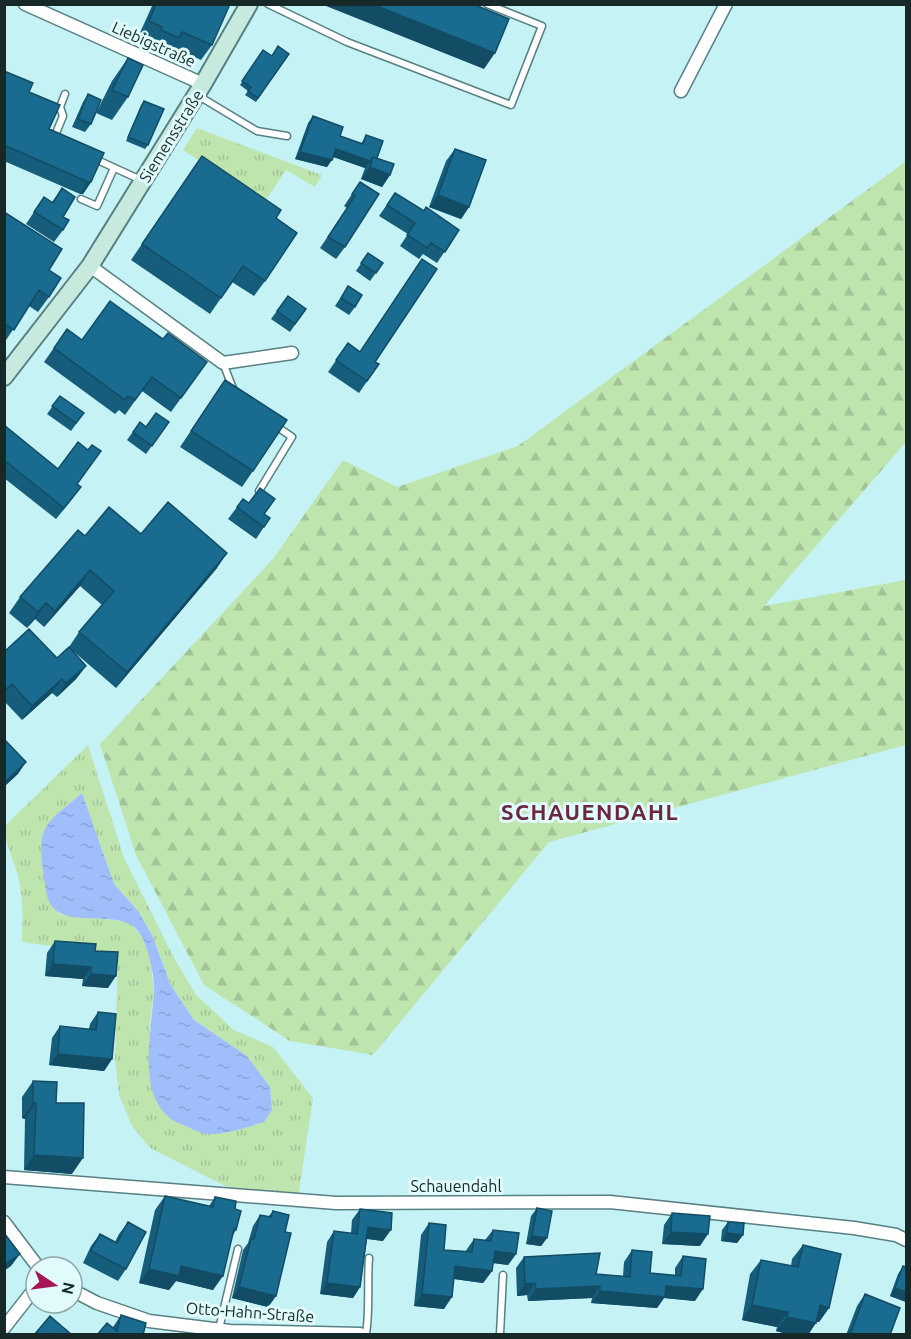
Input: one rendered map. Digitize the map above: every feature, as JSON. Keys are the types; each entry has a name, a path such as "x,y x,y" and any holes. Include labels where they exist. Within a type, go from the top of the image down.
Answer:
{"street":[{"name":"Liebigstraße","path":"25,4 200,90"},
{"name":"Siemensstraße","path":"4,377 90,266 200,90 249,4"},
{"path":"681,92 726,4"},
{"path":"90,266 224,363 292,353"},
{"name":"Schauendahl","path":"4,1177 336,1203 610,1202 855,1228 896,1235 906,1240"},
{"path":"4,1222 29,1255"},
{"name":"Otto-Hahn-Straße","path":"84,1296 149,1321 257,1333 360,1335"},
{"path":"4,1328 24,1302"}],"lane":[{"path":"268,4 347,42 511,105 542,26 487,4"},
{"path":"200,90 257,131 287,136"},
{"path":"63,145 53,140 63,116 60,107 65,94"},
{"path":"83,154 143,181"},
{"path":"81,199 97,206 114,168"},
{"path":"224,363 237,398"},
{"path":"259,491 292,437 274,424"},
{"path":"219,1330 238,1249"},
{"path":"366,1335 369,1310 366,1294 369,1258"},
{"path":"500,1335 502,1275"}],"green space":[{"path":"197,128 322,175 315,187 286,170 264,203 183,150"},
{"path":"905,162 906,442 764,606 906,580 906,745 549,842 373,1055 290,1041 204,985 136,855 100,744 273,559 343,460 397,487 518,446"},
{"path":"88,745 124,858 173,956 196,995 234,1030 273,1047 313,1098 298,1198 225,1186 150,1148 132,1126 119,1095 115,1058 118,955 22,942 21,892 5,826","holes":["82,793 114,884 139,912 153,937 170,984 194,1020 247,1056 264,1122 239,1130 206,1134 149,1030 154,990 150,958 142,936 129,922 59,914"]}],"water":[{"path":"82,793 114,884 139,912 153,937 170,984 194,1020 247,1056 270,1087 272,1110 264,1122 228,1132 204,1133 181,1124 166,1114 156,1101 149,1065 154,979 143,939 136,928 125,922 71,917 60,913 51,905 46,893 41,854 44,833 53,818"}],"building":[{"path":"156,4 230,4 212,45 182,32 179,38 161,30 162,27 149,21"},
{"path":"372,4 473,4 509,19 495,53"},
{"path":"278,46 289,54 258,98 248,91 251,87 242,81 263,50 272,56"},
{"path":"128,58 143,65 128,97 112,90"},
{"path":"4,71 33,83 29,92 60,105 49,129 104,153 91,182 4,145"},
{"path":"88,94 101,100 91,124 78,119"},
{"path":"144,101 164,109 148,145 128,137"},
{"path":"313,116 343,127 340,136 363,144 366,135 383,141 377,158 373,157 370,161 336,149 332,160 300,152"},
{"path":"455,149 486,160 469,207 438,195"},
{"path":"202,156 281,210 276,218 297,233 265,281 243,266 221,298 142,244"},
{"path":"373,157 394,164 390,175 370,167"},
{"path":"360,182 379,194 345,247 328,237 355,196 352,194"},
{"path":"62,188 75,197 63,217 69,220 63,230 34,212 44,197 53,203"},
{"path":"395,193 424,211 426,207 459,230 445,252 431,243 427,248 407,235 415,223 387,205"},
{"path":"4,212 62,249 49,270 61,278 49,297 39,290 14,330 4,323"},
{"path":"368,253 383,263 376,273 361,263"},
{"path":"422,259 437,269 375,362 379,364 367,381 336,360 348,343 360,352"},
{"path":"348,286 362,295 355,307 341,298"},
{"path":"288,296 306,309 295,324 277,311"},
{"path":"110,301 163,339 168,333 207,362 181,398 152,377 135,400 128,396 125,400 54,348 67,329 82,340"},
{"path":"225,380 287,420 253,471 191,431"},
{"path":"60,396 84,413 76,423 52,406"},
{"path":"156,413 169,422 152,446 133,432 140,422 146,427"},
{"path":"4,425 58,469 78,442 88,450 92,445 101,451 77,484 81,487 64,508 4,460"},
{"path":"260,488 275,499 264,514 270,518 264,527 237,507 243,499 249,503"},
{"path":"168,502 227,553 127,672 79,632 114,591 90,570 55,611 46,603 38,612 20,597 78,530 85,536 109,507 141,534"},
{"path":"29,629 57,658 69,647 86,666 66,683 62,679 32,706 12,684 4,691 4,652"},
{"path":"4,739 26,762 4,783"},
{"path":"55,941 96,944 95,951 118,952 116,976 91,974 91,967 53,964"},
{"path":"98,1012 116,1014 112,1059 58,1054 60,1026 96,1030"},
{"path":"33,1081 57,1082 56,1103 84,1103 83,1158 34,1155 36,1103 33,1103"},
{"path":"165,1196 213,1207 215,1197 236,1201 235,1209 241,1211 236,1230 234,1229 223,1276 181,1266 179,1276 149,1269"},
{"path":"537,1208 552,1211 547,1238 532,1236"},
{"path":"360,1209 392,1213 391,1230 368,1227 360,1287 327,1283 334,1231 357,1234"},
{"path":"273,1211 289,1215 285,1232 291,1233 276,1296 239,1287 251,1239 254,1239 260,1215 271,1217"},
{"path":"672,1213 710,1216 708,1234 671,1232"},
{"path":"128,1222 146,1232 126,1269 91,1251 100,1234 117,1243"},
{"path":"728,1222 744,1223 743,1235 727,1233"},
{"path":"429,1223 446,1225 444,1250 472,1252 474,1239 491,1241 493,1230 519,1233 516,1254 495,1251 492,1271 455,1266 452,1297 422,1294"},
{"path":"4,1233 20,1254 4,1265"},
{"path":"803,1245 841,1254 829,1308 820,1305 816,1323 787,1317 788,1312 752,1305 761,1260 798,1267"},
{"path":"632,1250 652,1252 650,1273 681,1276 683,1256 706,1259 703,1289 666,1286 665,1297 600,1291 600,1286 536,1289 535,1283 525,1284 524,1257 600,1253 596,1274 630,1277"},
{"path":"903,1266 906,1267 906,1292 895,1288"},
{"path":"865,1294 900,1308 890,1335 850,1335"},
{"path":"121,1315 146,1323 143,1335 97,1335 107,1323 117,1331"},
{"path":"50,1316 72,1335 34,1335"}],"district":[{"name":"SCHAUENDAHL","path":"590,811"}]}
